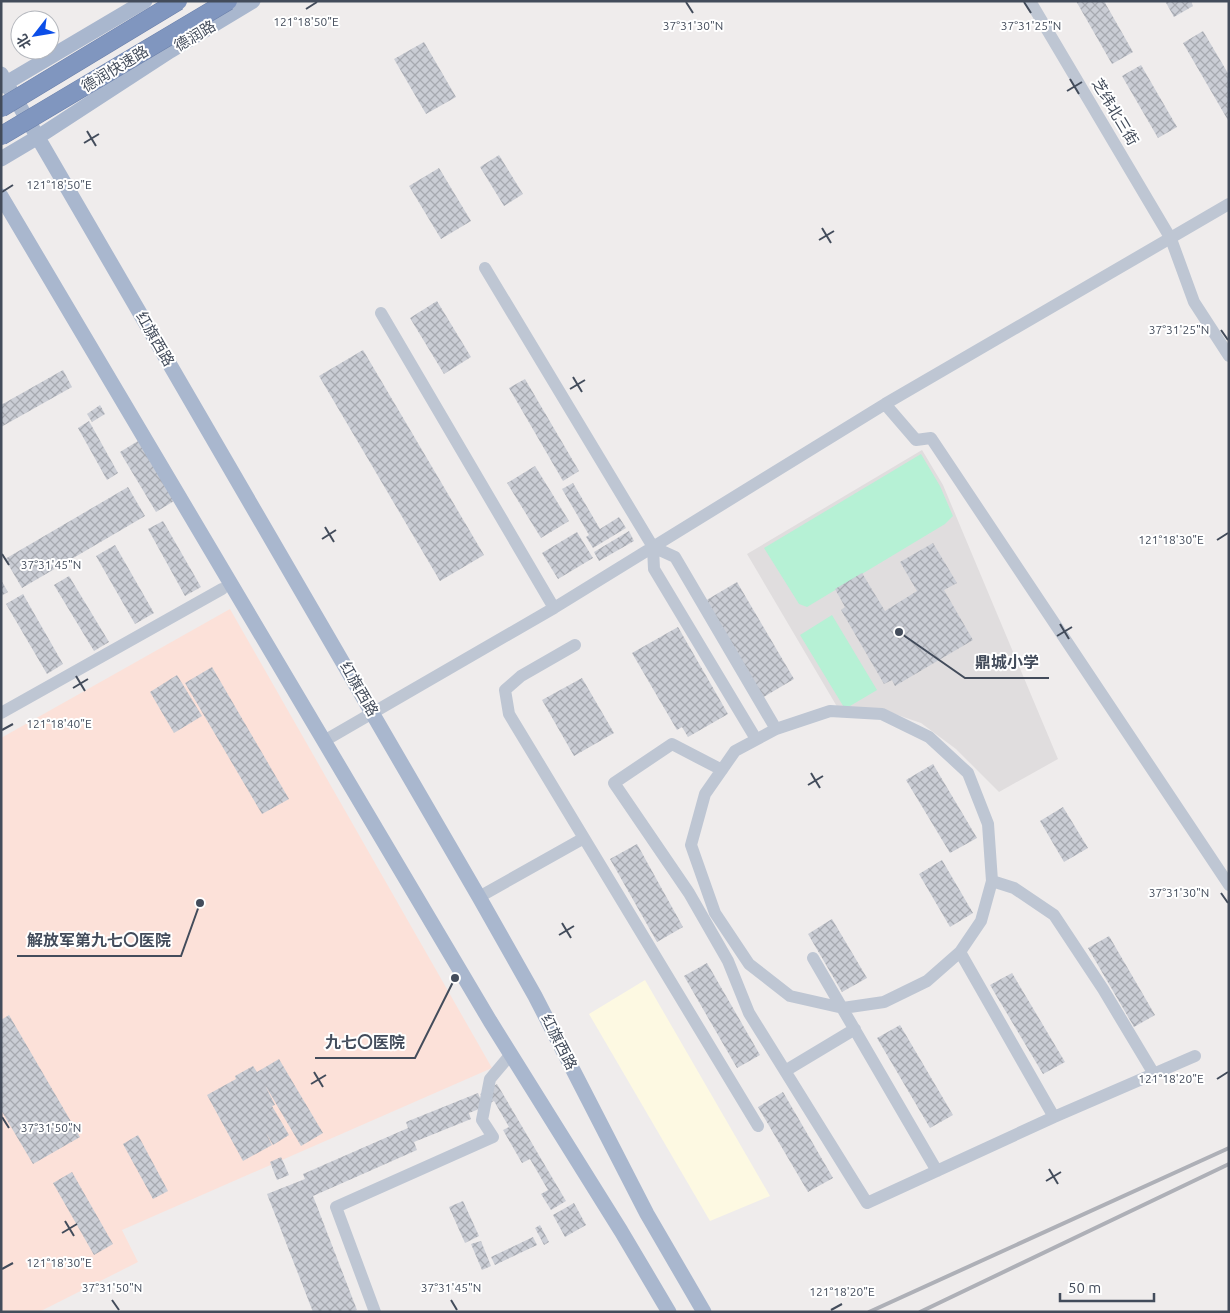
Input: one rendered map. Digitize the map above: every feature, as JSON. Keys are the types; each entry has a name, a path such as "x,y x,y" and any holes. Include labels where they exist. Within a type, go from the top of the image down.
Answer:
{"highway":[{"name":"德润快速路","path":"1,108 178,1"},
{"name":"德润快速路","path":"1,136 228,1"}],"main road":[{"path":"3,81 145,1"},
{"name":"德润路","path":"1,159 170,51 253,1"},
{"name":"红旗西路","path":"3,81 38,137 479,897 535,996 647,1214 704,1312"},
{"path":"1,196 511,1054 669,1312"}],"street":[{"name":"芝纬北三街","path":"1030,1 1172,238 1194,302 1229,356"},
{"path":"324,741 554,608 885,404 1229,204"},
{"path":"485,268 653,548 654,569 756,739"},
{"path":"381,313 554,608"},
{"path":"885,404 916,440 931,438 1229,884"},
{"path":"653,548 676,557 776,729"},
{"path":"1,713 222,589"},
{"path":"575,645 521,676 505,690 509,714 758,1126"},
{"path":"830,711 882,714 929,736 968,773 988,824 992,881 981,921 960,952 927,981 884,1002 843,1008 790,996 749,964 715,913 691,845 705,794 735,751 776,729 830,711"},
{"path":"722,770 672,744 614,783 689,893 728,961 749,1013 867,1203 1054,1117 1195,1056"},
{"path":"479,897 584,838"},
{"path":"992,881 1014,888 1054,915 1103,990 1154,1074"},
{"path":"704,921 715,913"},
{"path":"960,952 1054,1117"},
{"path":"813,958 937,1171"},
{"path":"785,1071 855,1029"},
{"path":"375,1312 336,1208 493,1137 482,1120 490,1079 511,1054"}],"shaded area":[{"path":"922,450 943,485 1058,759 999,792 956,749 921,723 886,711 839,710 747,554"},
{"path":"230,609 492,1068 122,1230 138,1262 39,1312 1,1312 1,738"},
{"path":"645,980 770,1196 710,1221 589,1014"}],"green space":[{"path":"921,454 940,486 953,516 945,524 807,607 799,604 764,548"},
{"path":"832,615 877,690 845,709 800,635"}],"building":[{"path":"1076,1 1104,1 1133,52 1112,64"},
{"path":"1165,1 1191,1 1193,6 1174,17"},
{"path":"1203,31 1229,75 1229,122 1183,43"},
{"path":"424,42 456,97 426,114 394,59"},
{"path":"1141,65 1177,127 1158,138 1122,76"},
{"path":"499,155 523,194 504,206 480,167"},
{"path":"439,168 471,221 441,239 409,186"},
{"path":"437,301 471,357 444,374 410,318"},
{"path":"363,350 484,555 440,581 319,376"},
{"path":"63,370 72,387 1,427 1,405"},
{"path":"525,379 579,471 563,481 509,388"},
{"path":"100,405 105,414 92,422 87,414"},
{"path":"89,421 118,473 107,480 78,428"},
{"path":"138,441 174,501 156,512 120,452"},
{"path":"535,466 569,521 541,538 507,483"},
{"path":"573,483 600,529 619,517 626,528 593,548 586,537 589,535 562,489"},
{"path":"128,487 145,516 22,588 5,559"},
{"path":"163,521 201,587 185,596 148,529"},
{"path":"629,531 634,541 599,561 594,552"},
{"path":"577,532 593,558 558,579 542,553"},
{"path":"933,543 957,583 944,590 973,640 895,686 892,680 884,684 841,610 845,607 835,589 862,573 885,611 917,591 900,562"},
{"path":"115,545 154,613 135,624 96,556"},
{"path":"69,576 109,642 94,651 54,585"},
{"path":"1,580 8,592 1,596"},
{"path":"737,582 794,679 762,698 705,601"},
{"path":"23,594 63,664 47,674 6,604"},
{"path":"678,627 728,714 688,737 682,727 677,730 632,653"},
{"path":"212,667 289,799 262,814 185,683"},
{"path":"177,675 202,716 174,733 150,692"},
{"path":"582,678 614,733 574,756 542,700"},
{"path":"933,764 977,838 950,853 906,780"},
{"path":"1063,807 1088,848 1064,862 1040,821"},
{"path":"637,844 683,927 657,942 610,859"},
{"path":"942,860 973,913 950,927 919,874"},
{"path":"832,919 867,978 842,992 808,934"},
{"path":"1109,936 1155,1015 1134,1027 1088,948"},
{"path":"707,963 760,1055 737,1068 684,976"},
{"path":"1012,973 1065,1062 1043,1074 990,985"},
{"path":"9,1015 80,1137 33,1164 1,1110 1,1020"},
{"path":"900,1025 953,1115 930,1128 877,1038"},
{"path":"279,1059 323,1133 301,1146 265,1085 275,1105 272,1106 289,1135 273,1145 266,1133 272,1145 243,1161 207,1095 236,1079 235,1076 253,1066 257,1072"},
{"path":"497,1084 566,1201 551,1210 541,1194 548,1190 530,1159 522,1163 503,1130 509,1127 494,1101 487,1105 480,1094"},
{"path":"783,1092 833,1178 808,1192 758,1107"},
{"path":"478,1093 484,1107 469,1113 471,1119 414,1142 417,1150 313,1196 357,1310 353,1312 313,1312 267,1194 305,1179 303,1174 408,1128 406,1122"},
{"path":"138,1135 168,1191 153,1199 123,1144"},
{"path":"281,1157 289,1175 277,1180 270,1162"},
{"path":"72,1172 113,1244 94,1255 53,1183"},
{"path":"463,1201 479,1236 465,1243 449,1207"},
{"path":"574,1203 586,1225 565,1237 553,1215"},
{"path":"540,1225 549,1242 544,1245 535,1228"},
{"path":"533,1237 537,1245 495,1265 491,1257"},
{"path":"481,1241 491,1266 482,1270 471,1244"}],"railway":[{"path":"869,1312 1229,1148"},
{"path":"920,1312 1229,1164"}],"place":[{"name":"鼎城小学","path":"899,632"},
{"name":"解放军第九七〇医院","path":"200,903"},
{"name":"九七〇医院","path":"455,978"}]}
